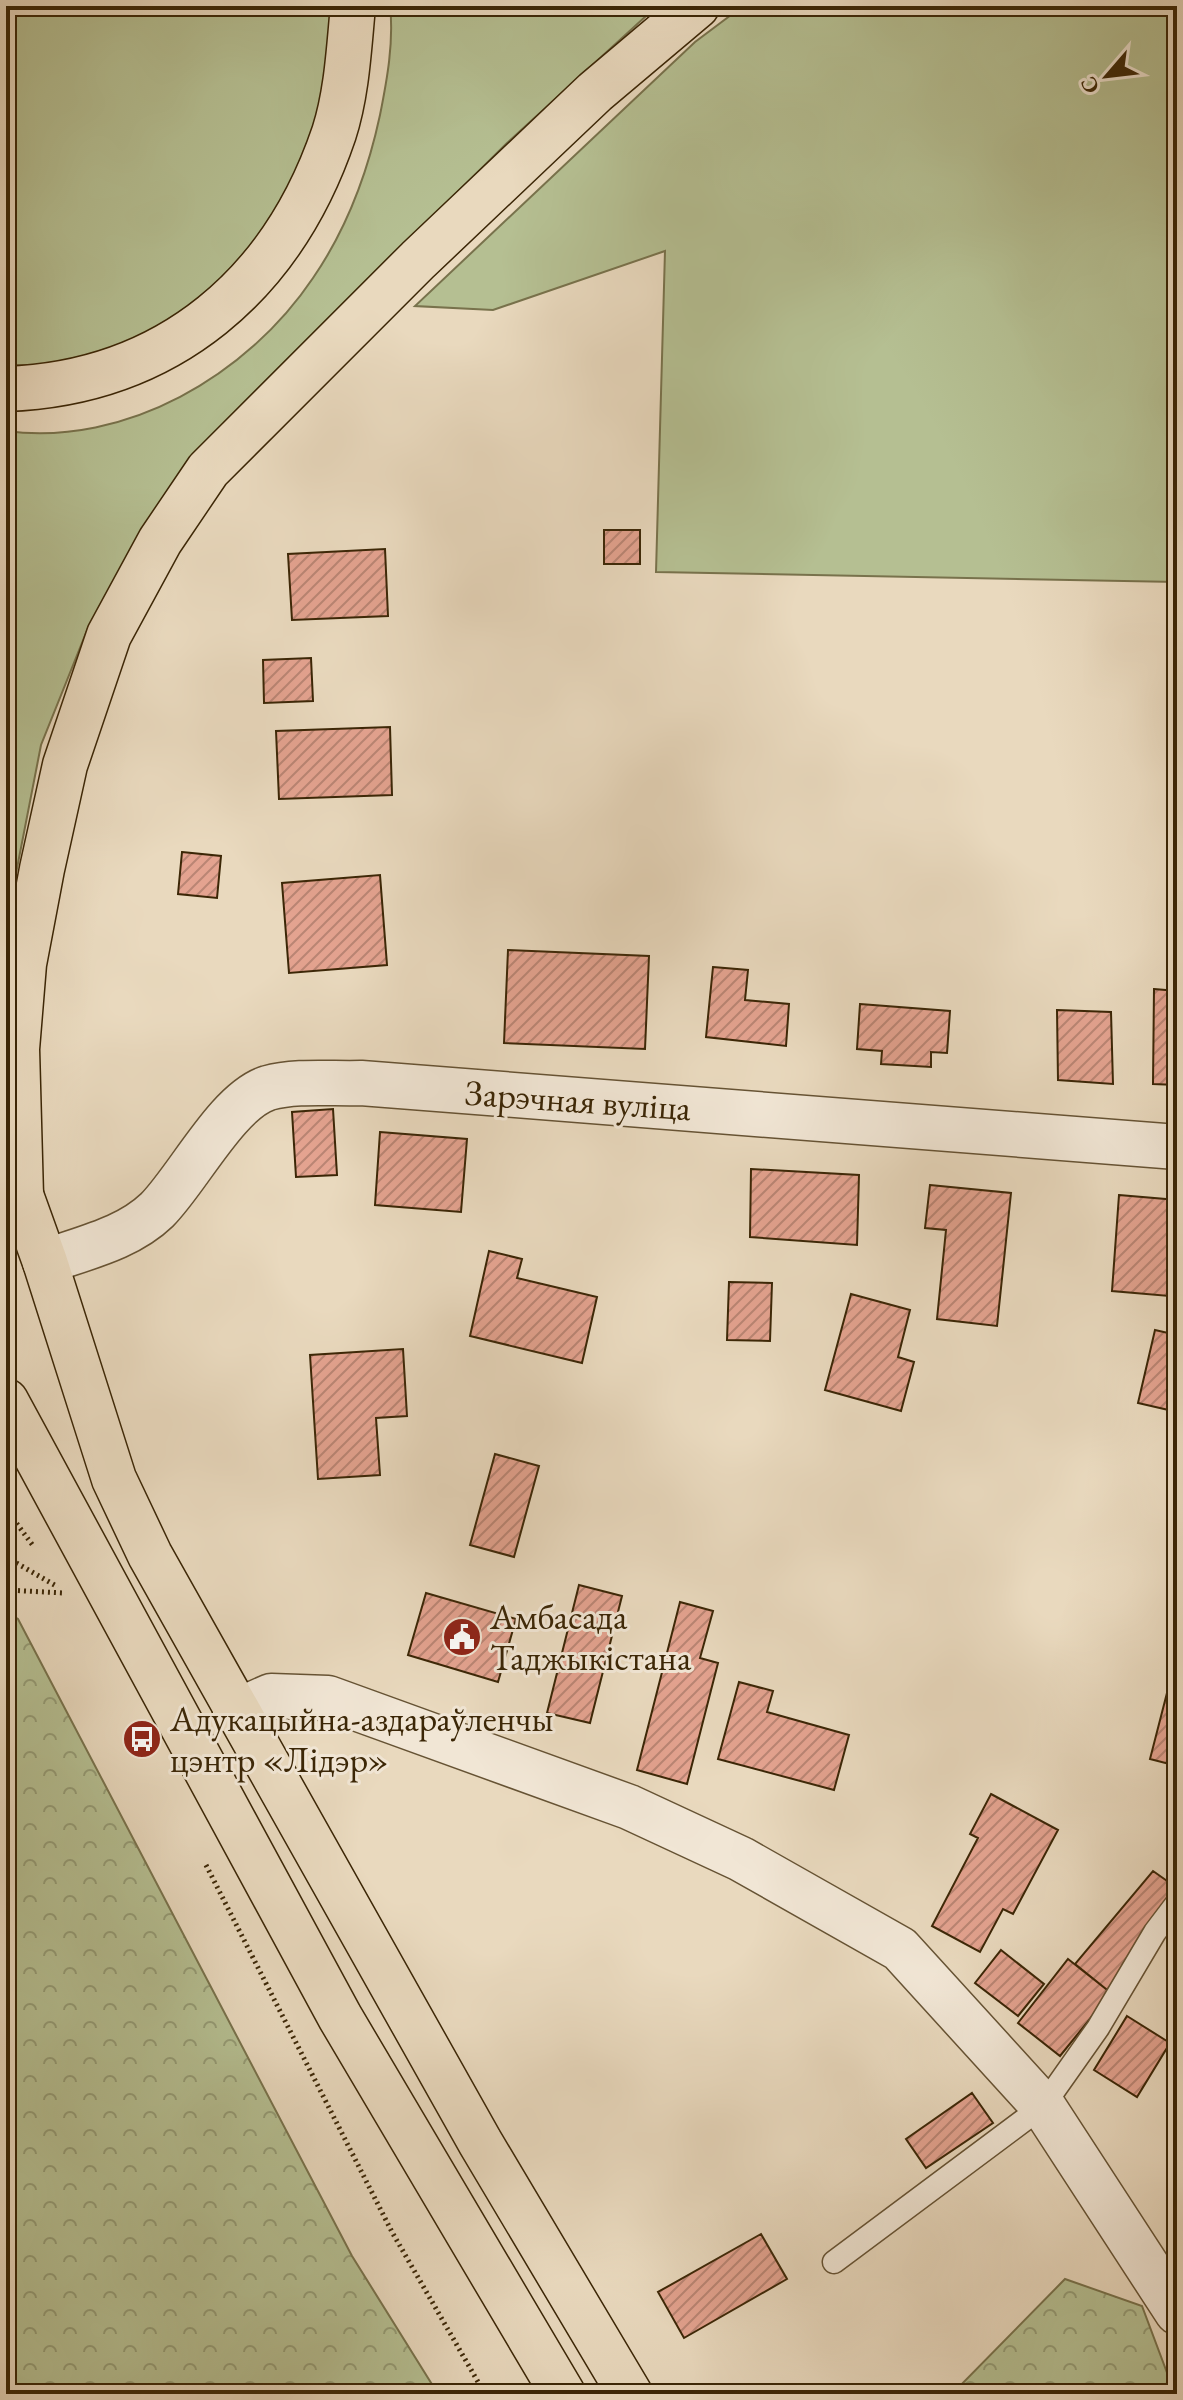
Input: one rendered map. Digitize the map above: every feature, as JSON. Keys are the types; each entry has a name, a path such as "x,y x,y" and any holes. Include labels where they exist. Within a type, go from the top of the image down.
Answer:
{"main road":[{"path":"6,389 36,388 96,375 147,358 198,329 243,291 281,242 325,157 335,130 353,6"},
{"path":"14,1204 17,1049 24,964 42,869 65,765 109,635 160,541 208,470 407,271 595,92 697,6"},
{"path":"6,1153 14,1204 45,1262 114,1479 150,1555 235,1712 480,2142 630,2394"},
{"path":"6,1401 340,2017 563,2394"}],"street":[{"name":"Зарэчная вуліца","path":"45,1262 127,1232 155,1212 252,1096 270,1088 293,1085 361,1083 1177,1147"},
{"path":"235,1712 271,1696 328,1698 629,1807 741,1859 900,1949 1043,2106 1177,2312"}],"lane":[{"path":"834,2262 1043,2106 1098,2028 1177,1903"}],"path":[{"path":"6,1557 69,1594 6,1590"},
{"path":"199,1852 392,2232 485,2394"}],"green space":[{"path":"6,6 347,6 340,88 243,280 125,350 58,365 6,365"},
{"path":"390,6 657,6 506,144 305,343 130,552 88,628 41,745 12,894 6,989 6,431 51,433 95,427 139,415 180,397 219,373 254,345 286,313 325,260 346,220 362,179 375,136 387,75"},
{"path":"743,6 1177,6 1177,582 656,572 665,251 493,310 415,306 695,42"},
{"path":"6,1612 18,1619 352,2256 438,2394 6,2394"},
{"path":"1065,2279 1142,2306 1175,2394 952,2394"}],"building":[{"path":"604,530 640,530 640,564 604,564"},
{"path":"385,549 388,616 292,620 288,554"},
{"path":"311,658 313,701 264,703 263,660"},
{"path":"390,727 392,795 279,799 276,731"},
{"path":"182,852 221,856 217,898 178,894"},
{"path":"380,875 387,965 289,973 282,883"},
{"path":"508,950 649,956 645,1049 504,1043"},
{"path":"713,967 748,970 745,1000 789,1004 786,1046 706,1037"},
{"path":"1154,989 1177,991 1177,1085 1153,1084"},
{"path":"860,1004 950,1011 947,1053 931,1052 931,1067 881,1064 882,1051 857,1049"},
{"path":"1057,1010 1111,1012 1113,1084 1058,1080"},
{"path":"333,1109 337,1175 296,1177 292,1112"},
{"path":"380,1132 467,1139 461,1212 375,1205"},
{"path":"751,1169 859,1175 857,1245 750,1237"},
{"path":"930,1185 1011,1193 997,1326 937,1319 946,1230 925,1228"},
{"path":"1119,1195 1177,1200 1177,1266 1171,1265 1169,1296 1112,1291"},
{"path":"489,1251 522,1259 517,1278 597,1297 582,1363 470,1336"},
{"path":"729,1282 772,1283 770,1341 727,1340"},
{"path":"851,1294 910,1310 898,1357 914,1362 901,1411 825,1390"},
{"path":"1155,1330 1177,1335 1177,1397 1173,1411 1138,1403"},
{"path":"403,1349 407,1416 376,1418 380,1475 318,1479 310,1355"},
{"path":"495,1454 539,1466 514,1557 470,1545"},
{"path":"1177,1570 1177,1599 1170,1597"},
{"path":"579,1585 622,1596 590,1723 547,1713"},
{"name":"Амбасада Таджыкістана","path":"426,1593 516,1619 498,1682 408,1655"},
{"path":"680,1602 713,1611 700,1658 718,1663 687,1784 637,1770"},
{"path":"1177,1654 1177,1766 1150,1759"},
{"path":"739,1682 773,1691 767,1712 849,1735 834,1790 718,1759"},
{"path":"991,1794 1058,1830 1013,1914 1003,1909 980,1952 932,1926 978,1838 970,1834"},
{"path":"1153,1871 1177,1888 1111,1993 1075,1964"},
{"path":"1001,1950 1044,1984 1018,2016 975,1983"},
{"path":"1068,1959 1111,1993 1060,2056 1018,2023"},
{"path":"1127,2016 1170,2043 1137,2097 1094,2070"},
{"path":"972,2093 993,2123 926,2168 906,2139"},
{"path":"761,2234 787,2279 684,2338 658,2292"}],"place":[{"name":"Амбасада Таджыкістана","path":"462,1637"},
{"name":"Адукацыйна-аздараўленчы цэнтр «Лідэр»","path":"142,1739"}]}
